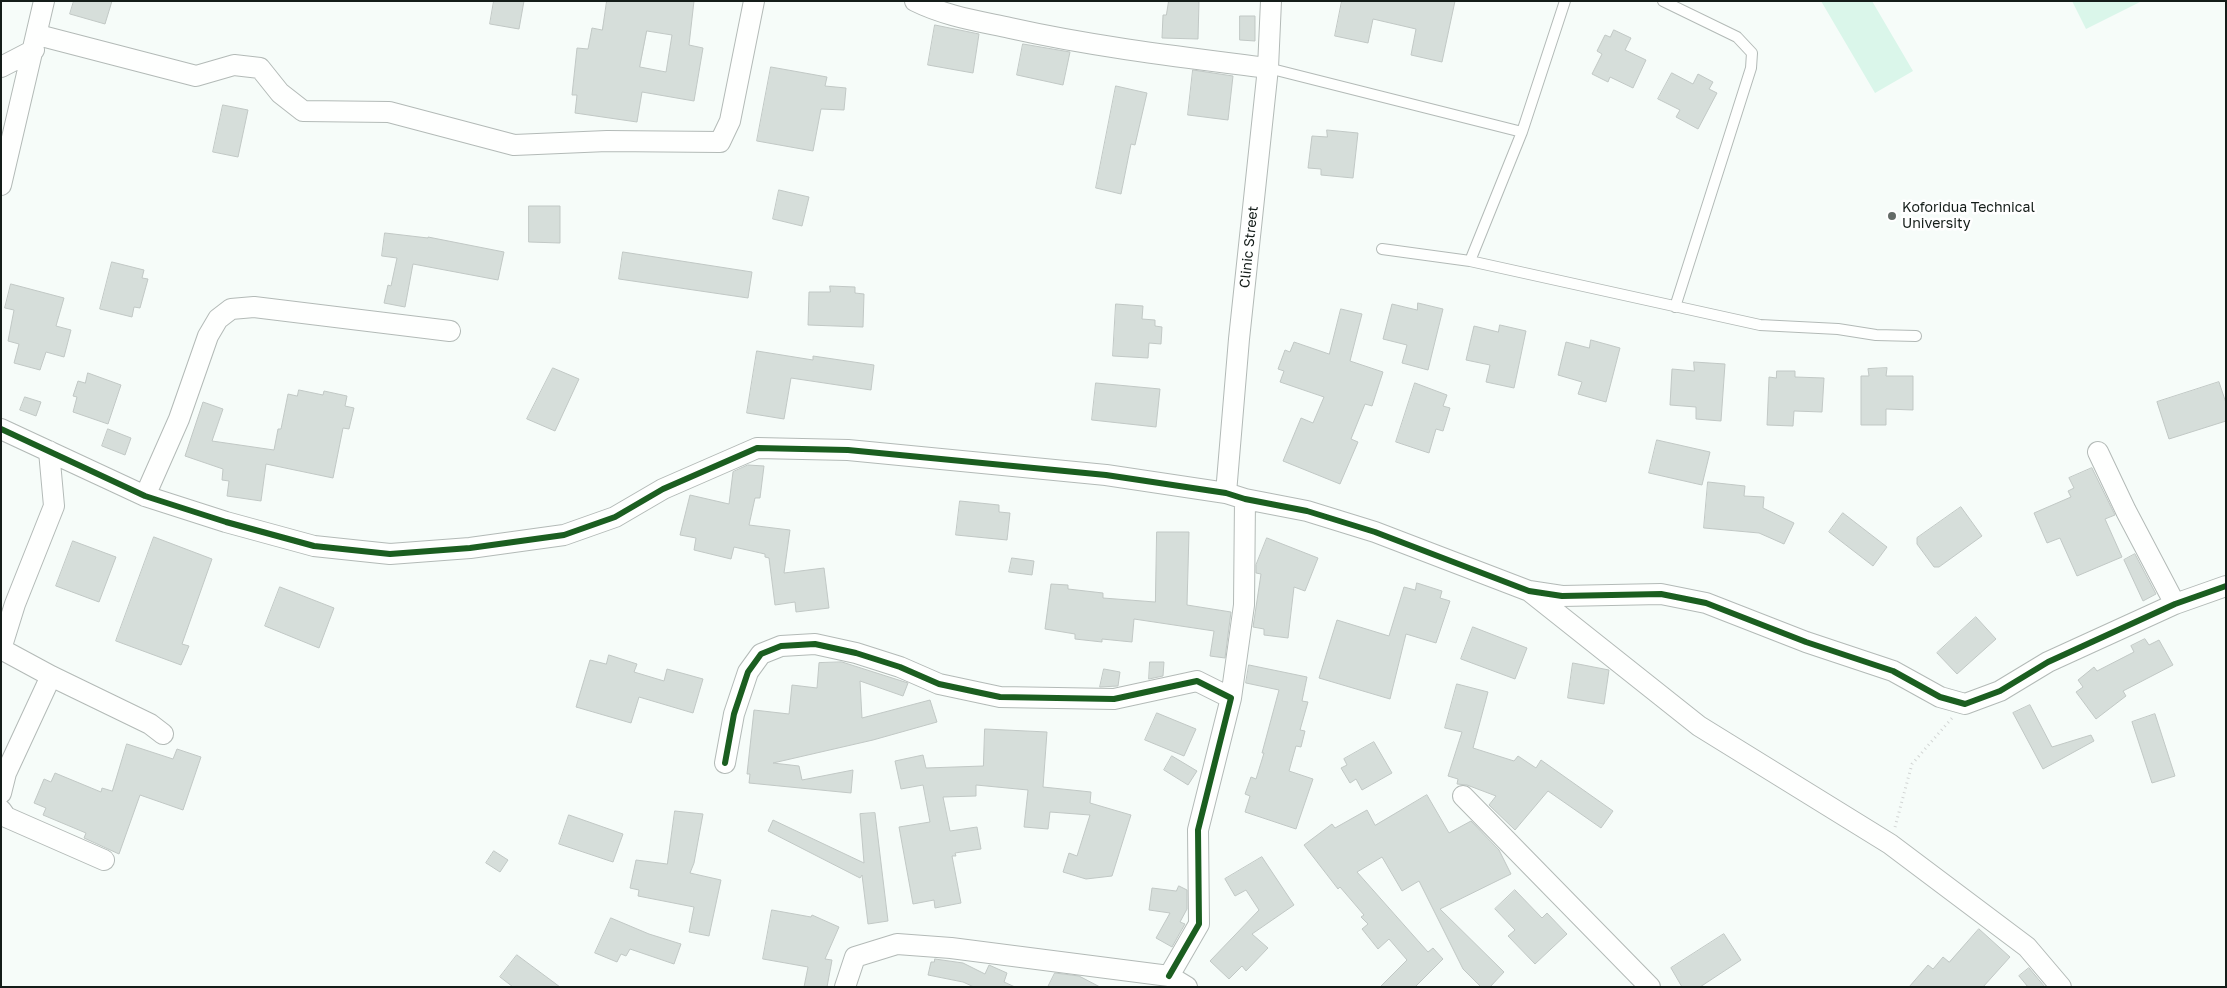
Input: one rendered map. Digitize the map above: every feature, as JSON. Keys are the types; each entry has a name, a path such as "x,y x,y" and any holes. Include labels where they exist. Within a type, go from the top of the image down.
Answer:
{"street":[{"path":"1,185 36,42 44,1"},
{"path":"1,67 36,42 196,76 234,65 260,68 280,93 304,111 389,112 514,145 607,141 720,142 730,121 754,1"},
{"path":"915,1 929,8 970,19 1116,48 1268,68"},
{"name":"Clinic Street","path":"1226,493 1239,338 1268,68 1270,1"},
{"path":"145,496 179,419 208,336 218,319 232,309 254,307 450,331"},
{"path":"1,429 145,496 226,522 314,546 390,554 470,548 564,535 615,518 663,488 757,448 848,450 1106,475 1226,493 1245,499 1307,511 1376,532 1528,591 1562,596 1661,594 1706,603 1806,642 1893,671 1940,697 1965,704 2000,691 2048,662 2175,604 2226,586"},
{"path":"49,451 54,506 15,604 1,649 51,676 150,724 163,734"},
{"path":"2098,452 2126,511 2175,604"},
{"path":"1169,976 1198,924 1198,830 1231,698 1244,605 1245,499"},
{"path":"1528,591 1699,726 1890,844 2027,947 2061,987"},
{"path":"725,763 734,714 748,672 760,654 781,646 815,644 856,652 900,667 939,684 1000,697 1114,699 1197,681 1231,698"},
{"path":"1,794 4,773 51,676"},
{"path":"1463,796 1650,987"},
{"path":"1,810 6,817 104,860"},
{"path":"845,987 855,957 897,944 951,948 1169,976 1187,987"}],"lane":[{"path":"1470,262 1522,132 1565,1"},
{"path":"1663,1 1737,37 1752,53 1751,68 1674,307"},
{"path":"1268,68 1522,132"},
{"path":"1382,249 1470,262 1760,325 1838,328 1876,335 1916,336"}],"path":[{"path":"1890,844 1912,764 1965,704"}],"green space":[{"path":"1821,1 1872,1 1913,71 1875,93"},
{"path":"2072,1 2142,1 2086,29"}],"building":[{"path":"74,1 112,1 105,24 70,14"},
{"path":"494,1 524,1 519,29 490,24"},
{"path":"607,1 694,1 689,45 703,48 694,101 642,92 637,122 575,113 577,95 572,95 577,48 588,49 592,28 602,30","holes":["647,31 672,35 666,72 640,67"]},
{"path":"1169,1 1199,1 1198,39 1162,38 1163,15 1166,15"},
{"path":"1342,1 1455,1 1442,62 1411,55 1416,29 1373,19 1368,43 1335,36"},
{"path":"1240,16 1255,16 1255,41 1240,40"},
{"path":"935,25 979,34 973,73 928,65"},
{"path":"1614,30 1631,38 1625,50 1646,60 1633,88 1610,77 1608,82 1592,74 1602,54 1597,51 1605,35 1610,37"},
{"path":"1023,44 1070,52 1063,85 1017,75"},
{"path":"771,67 827,77 825,86 846,88 844,110 821,109 813,151 757,141"},
{"path":"1193,70 1233,76 1228,120 1188,115"},
{"path":"1672,73 1693,84 1698,74 1713,82 1709,89 1717,93 1698,129 1676,117 1680,110 1658,99"},
{"path":"1116,86 1147,93 1135,145 1131,144 1121,194 1096,188"},
{"path":"223,105 248,110 238,157 213,152"},
{"path":"1327,130 1358,133 1353,178 1321,175 1321,169 1308,168 1312,136 1327,137"},
{"path":"779,190 809,197 802,226 773,219"},
{"path":"529,206 560,206 560,243 529,242"},
{"path":"385,233 428,237 504,252 498,280 413,264 405,307 384,303 388,285 391,286 397,258 382,256"},
{"path":"623,252 752,272 748,298 619,279"},
{"path":"112,262 144,270 142,278 148,279 140,308 134,307 132,317 100,309"},
{"path":"11,284 64,298 56,326 71,330 64,357 46,352 40,370 14,363 19,344 8,341 14,310 5,308"},
{"path":"830,286 855,287 855,293 864,294 863,327 808,325 809,292 830,292"},
{"path":"1418,303 1443,309 1428,370 1402,363 1407,345 1383,339 1392,304 1417,310"},
{"path":"1116,304 1143,306 1142,319 1155,320 1155,326 1162,327 1161,344 1149,343 1148,358 1113,356"},
{"path":"1341,309 1362,314 1350,361 1383,372 1372,406 1365,404 1351,439 1358,442 1340,484 1283,461 1301,418 1313,423 1324,397 1280,382 1284,371 1278,369 1285,350 1290,352 1294,342 1329,354"},
{"path":"1500,325 1526,331 1514,388 1486,382 1490,365 1466,360 1474,326 1498,332"},
{"path":"1591,340 1620,348 1606,402 1578,394 1582,382 1558,375 1566,342 1589,348"},
{"path":"757,351 813,360 813,356 874,365 871,390 791,378 784,419 747,413"},
{"path":"1694,362 1725,364 1721,421 1696,419 1696,407 1670,405 1672,369 1694,371"},
{"path":"553,368 579,379 555,431 527,419"},
{"path":"1887,368 1886,376 1913,376 1913,410 1886,409 1886,425 1861,425 1861,376 1869,376 1868,369"},
{"path":"1777,371 1795,371 1795,377 1824,378 1822,412 1794,411 1793,426 1767,425 1769,377 1776,378"},
{"path":"88,373 121,385 108,424 73,412 77,397 73,396 78,381 85,383"},
{"path":"2219,382 2226,403 2226,421 2169,439 2157,402"},
{"path":"1096,383 1160,389 1156,427 1092,420"},
{"path":"1415,383 1447,395 1443,406 1450,408 1443,431 1436,429 1429,453 1396,442"},
{"path":"299,390 323,395 324,391 347,396 345,406 354,408 349,429 343,428 333,478 266,464 261,501 227,496 229,481 222,480 223,469 185,456 203,402 223,409 212,441 274,450 278,429 281,429 288,394 297,396"},
{"path":"25,397 41,402 36,416 20,410"},
{"path":"108,429 131,438 125,455 102,446"},
{"path":"1657,440 1710,452 1702,485 1649,473"},
{"path":"748,465 764,466 760,498 755,498 749,525 790,530 784,573 824,568 829,608 796,612 795,602 775,605 769,558 765,557 765,554 734,547 731,559 694,550 696,538 680,535 690,495 729,504 733,472"},
{"path":"2092,468 2115,515 2105,519 2122,557 2077,576 2060,538 2047,543 2034,513 2071,497 2068,491 2074,488 2069,478"},
{"path":"1708,482 1745,486 1744,496 1764,497 1763,508 1794,523 1784,544 1759,533 1704,528"},
{"path":"960,501 999,505 999,512 1010,513 1007,540 956,535"},
{"path":"1961,507 1982,536 1939,567 1934,567 1917,544 1917,538"},
{"path":"1843,513 1887,547 1873,566 1829,532"},
{"path":"1157,532 1189,532 1187,605 1231,612 1225,658 1210,656 1214,631 1134,619 1132,642 1102,639 1102,642 1075,639 1075,634 1045,629 1051,584 1068,585 1068,589 1103,593 1103,598 1155,602"},
{"path":"154,537 212,559 182,644 189,646 181,665 116,641"},
{"path":"1267,538 1318,558 1305,591 1294,587 1288,638 1264,635 1264,629 1253,627 1261,574 1256,573 1256,565"},
{"path":"73,541 116,557 99,602 56,586"},
{"path":"2135,554 2156,594 2143,601 2124,560"},
{"path":"1012,558 1034,561 1032,575 1009,572"},
{"path":"1417,583 1442,591 1440,598 1450,601 1436,643 1406,634 1390,699 1319,678 1337,620 1389,636 1404,587 1415,590"},
{"path":"280,587 334,608 319,648 265,626"},
{"path":"1976,617 1996,639 1957,674 1937,653"},
{"path":"1473,627 1527,648 1515,679 1461,659"},
{"path":"2145,639 2149,645 2159,640 2173,665 2123,691 2126,696 2096,719 2076,692 2083,687 2078,680 2094,667 2097,671 2134,652 2131,646"},
{"path":"609,655 637,664 634,672 664,681 667,669 703,679 693,713 639,697 631,723 576,707 590,660 606,664"},
{"path":"842,662 908,683 903,696 860,681 862,718 930,700 937,722 873,740 773,763 799,766 802,780 853,770 851,793 749,783 750,774 747,774 754,710 789,714 792,685 817,688 819,663"},
{"path":"1150,662 1164,662 1163,676 1149,679"},
{"path":"1573,663 1609,670 1604,704 1568,698"},
{"path":"1249,665 1307,677 1302,701 1308,702 1300,730 1305,731 1301,747 1296,746 1289,771 1313,779 1296,829 1245,812 1250,796 1245,794 1251,777 1256,779 1279,690 1246,683"},
{"path":"1104,669 1120,672 1118,686 1100,687"},
{"path":"1457,684 1488,692 1473,748 1514,761 1518,756 1536,768 1541,760 1613,811 1601,828 1548,791 1515,830 1489,805 1496,796 1467,785 1457,784 1458,779 1448,776 1462,732 1445,728"},
{"path":"2030,705 2052,747 2091,735 2094,741 2043,769 2013,713"},
{"path":"1157,713 1196,729 1184,756 1145,740"},
{"path":"2155,714 2175,776 2152,783 2132,722"},
{"path":"985,729 1047,732 1043,787 1091,792 1090,803 1131,815 1112,876 1086,879 1063,872 1069,853 1077,856 1090,815 1050,812 1048,829 1024,827 1028,790 976,785 976,796 943,797 950,831 977,827 981,849 955,853 956,856 952,856 961,903 935,908 934,900 913,904 899,827 930,822 923,785 901,789 895,761 923,755 926,768 983,766"},
{"path":"1374,742 1392,773 1362,790 1356,779 1350,783 1341,768 1347,765 1344,759"},
{"path":"127,744 173,759 177,749 201,757 183,810 140,795 119,854 84,838 86,833 43,815 46,808 34,803 44,779 51,782 55,773 101,792 102,788 112,791"},
{"path":"1172,756 1197,771 1188,785 1164,770"},
{"path":"1427,795 1449,833 1471,821 1499,850 1511,874 1440,909 1504,972 1490,987 1481,987 1463,969 1419,881 1402,891 1382,857 1357,872 1428,952 1433,948 1443,959 1415,987 1380,987 1407,960 1389,939 1378,949 1362,929 1368,924 1361,917 1364,915 1340,887 1338,889 1304,845 1332,824 1335,828 1367,810 1375,825"},
{"path":"675,811 703,814 694,863 690,873 721,880 709,936 689,932 694,907 638,896 639,890 630,888 636,860 667,864"},
{"path":"875,813 888,921 868,924 862,875 860,878 768,831 773,820 864,863 860,814"},
{"path":"569,815 623,834 613,862 559,844"},
{"path":"494,851 508,860 500,872 486,863"},
{"path":"1262,857 1294,905 1252,934 1268,948 1246,971 1242,966 1229,979 1210,961 1259,910 1246,890 1235,896 1225,879"},
{"path":"1179,886 1187,890 1187,909 1180,922 1185,924 1172,947 1156,938 1170,913 1149,910 1152,888 1176,891"},
{"path":"1515,890 1542,918 1547,913 1567,934 1535,964 1508,936 1515,930 1495,909"},
{"path":"772,910 811,917 812,915 839,927 825,959 832,960 827,987 804,987 808,967 763,959"},
{"path":"611,918 649,934 681,944 674,964 630,949 626,956 621,954 617,962 595,953"},
{"path":"1979,929 2010,957 1983,987 1909,987 1928,965 1933,969 1943,957 1949,962"},
{"path":"1724,934 1741,960 1700,987 1682,987 1671,968"},
{"path":"517,955 560,987 513,987 500,977"},
{"path":"935,959 963,963 985,974 989,965 1007,973 1004,982 1015,987 974,987 963,982 928,975 931,962 934,962"},
{"path":"2029,968 2045,987 2028,987 2019,976"},
{"path":"1055,973 1079,976 1100,987 1048,987"}],"cycle path":[{"path":"1,429 145,496 226,522 314,546 390,554 470,548 564,535 615,517 663,489 757,448 848,450 1106,475 1226,493 1245,499 1307,511 1375,532 1529,591 1562,596 1661,594 1706,603 1806,642 1893,671 1940,697 1965,704 2000,691 2048,662 2175,604 2226,586"},
{"path":"725,763 734,714 748,672 761,654 781,646 815,644 856,653 900,667 939,684 1000,697 1114,699 1197,681 1231,698 1198,830 1199,924 1169,976"}],"place":[{"name":"Koforidua Technical University","path":"1892,216"}]}
